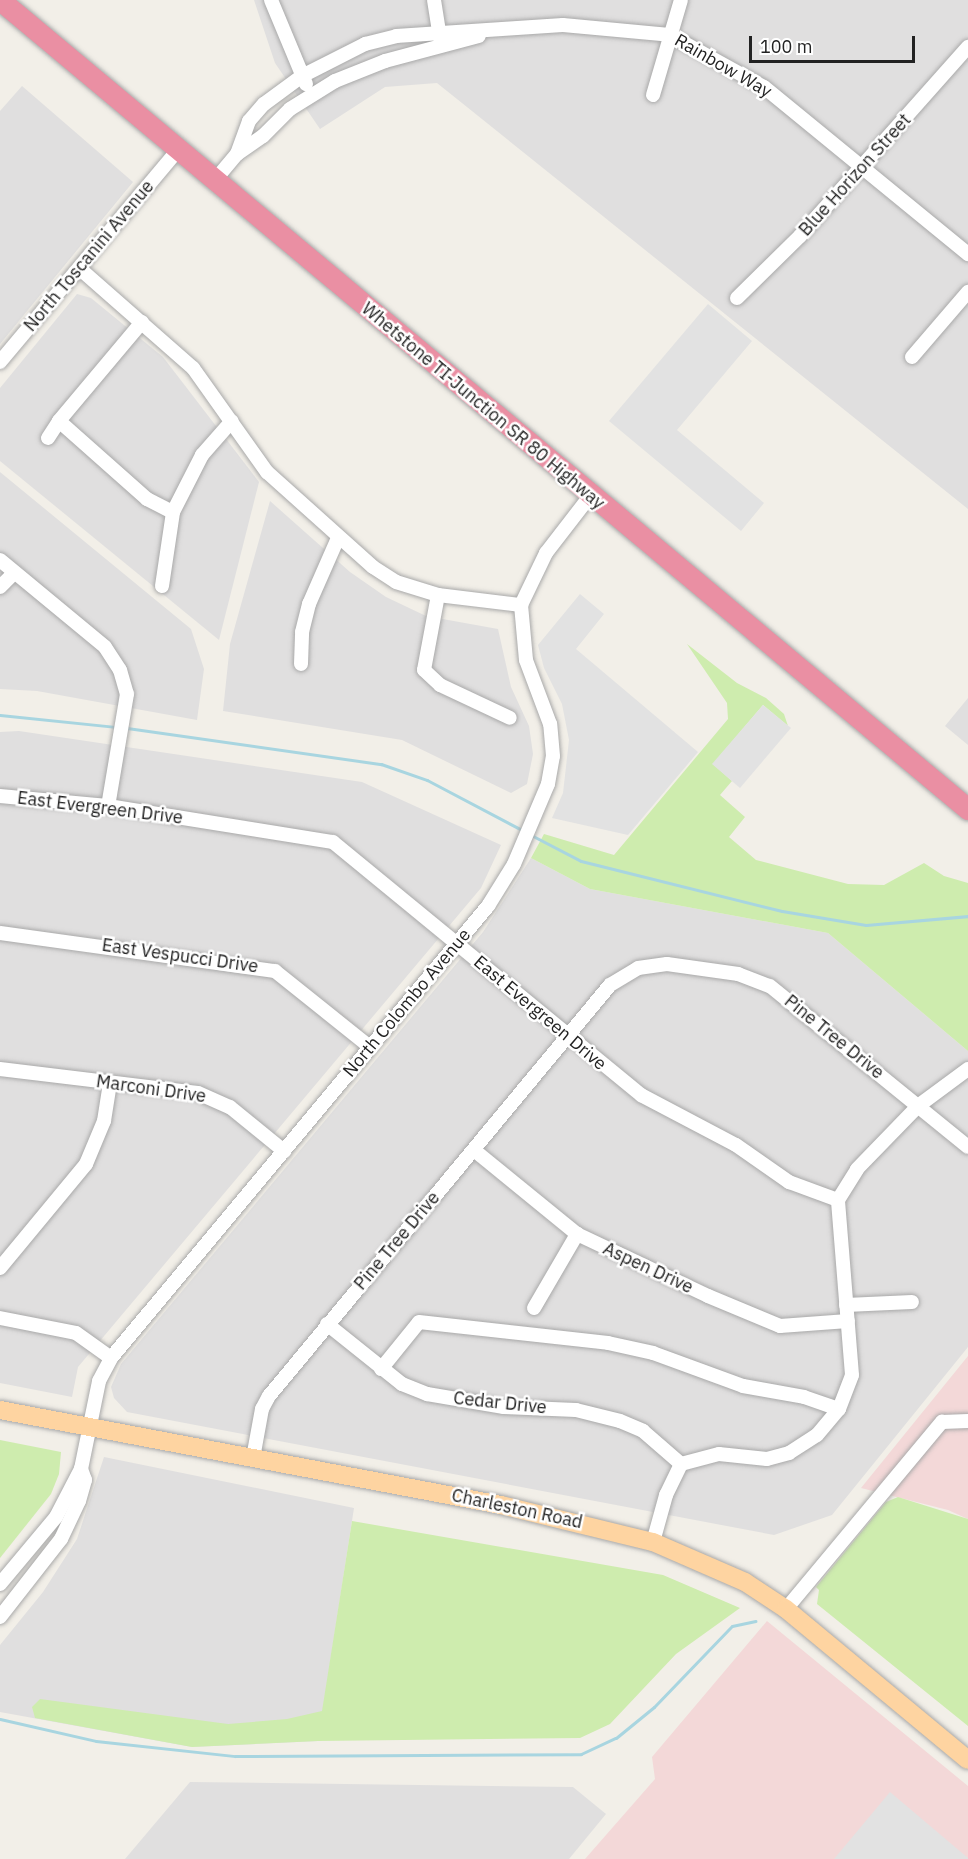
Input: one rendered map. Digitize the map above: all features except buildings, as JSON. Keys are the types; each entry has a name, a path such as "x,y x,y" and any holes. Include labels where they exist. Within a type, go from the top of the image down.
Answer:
{"highway":[{"name":"Whetstone TI-Junction SR 80 Highway","path":"0,0 590,496 968,809"}],"main road":[{"name":"Charleston Road","path":"0,1410 523,1510 652,1542 745,1582 786,1609 968,1760"}],"street":[{"path":"271,0 302,76 312,94"},
{"path":"434,0 442,48"},
{"path":"653,95 681,0"},
{"name":"Rainbow Way","path":"237,154 249,121 264,104 302,76 365,44 396,36 495,32 563,25 670,35 764,87 968,254"},
{"name":"Rainbow Way","path":"215,180 237,154 312,94 358,70 495,32"},
{"name":"Blue Horizon Street","path":"737,298 801,236 968,47"},
{"name":"North Toscanini Avenue","path":"0,362 178,150"},
{"path":"79,268 193,368 267,472 338,538 396,582 438,595 521,605 546,553 590,496"},
{"path":"912,357 968,292"},
{"path":"48,438 59,421 142,322"},
{"path":"59,421 147,499 173,512"},
{"path":"162,586 173,512 202,454 232,421"},
{"path":"301,664 302,632 309,604 338,538"},
{"path":"0,560 105,646 120,670 127,694 108,806"},
{"path":"0,587 14,573"},
{"path":"438,595 424,670 440,685 510,718"},
{"name":"North Colombo Avenue","path":"0,1584 56,1517 81,1469 99,1381 111,1358 488,906 514,864 548,784 554,756 550,724 526,660 521,605"},
{"name":"East Evergreen Drive","path":"0,796 108,806 333,842 641,1095 736,1146 789,1182 838,1200"},
{"name":"East Vespucci Drive","path":"0,933 275,971 370,1047"},
{"name":"Pine Tree Drive","path":"253,1458 265,1403 327,1324 610,985 638,968 677,966 738,974 770,986 968,1147"},
{"name":"Marconi Drive","path":"0,1069 198,1093 216,1099 284,1151"},
{"path":"652,1542 666,1495 681,1464 719,1454 767,1459 789,1453 817,1435 839,1409 852,1375 838,1200 857,1169 918,1106 968,1069"},
{"path":"0,1268 86,1164 98,1140 110,1083"},
{"name":"Aspen Drive","path":"474,1150 577,1234 780,1326 848,1321"},
{"path":"534,1308 577,1234"},
{"path":"846,1305 912,1302"},
{"path":"0,1318 76,1333 111,1358"},
{"path":"381,1369 419,1322 608,1343 653,1353 742,1386 804,1397 839,1409"},
{"name":"Cedar Drive","path":"327,1324 402,1384 427,1394 504,1407 576,1410 620,1421 643,1431 681,1464"},
{"path":"786,1609 942,1422 968,1421"},
{"name":"North Colombo Avenue","path":"0,1617 61,1539 79,1501 85,1479 81,1469"}],"shaded area":[{"path":"254,0 968,0 968,509 437,83 385,87 320,129 275,63"},
{"path":"22,86 133,182 0,344 0,111"},
{"path":"77,294 91,298 163,357 259,482 219,640 0,461 0,388"},
{"path":"708,304 752,341 677,430 764,503 741,531 609,421"},
{"path":"0,472 191,629 204,669 197,720 37,691 0,689"},
{"path":"270,501 350,572 386,597 426,616 498,629 511,687 529,726 533,754 527,784 511,793 402,740 223,711 230,644"},
{"path":"580,594 604,614 576,649 698,752 628,835 552,818 563,793 569,740 562,704 544,668 538,645"},
{"path":"968,698 968,745 945,726"},
{"path":"763,705 791,728 740,788 712,764"},
{"path":"19,731 362,782 501,845 481,888 78,1367 72,1397 0,1383 0,732"},
{"path":"531,858 590,889 828,933 968,1051 968,1347 832,1515 774,1535 127,1412 114,1398 111,1387 121,1364 483,932"},
{"path":"968,1356 968,1519 948,1510 861,1488"},
{"path":"104,1457 354,1508 318,1741 192,1747 0,1712 0,1645 43,1592 77,1539"},
{"path":"767,1621 968,1786 968,1859 585,1859 655,1779 652,1757"},
{"path":"190,1782 573,1787 606,1814 569,1859 125,1859"},
{"path":"890,1792 968,1858 968,1859 834,1859"}],"green space":[{"path":"687,644 737,683 766,698 784,714 788,726 763,705 713,764 732,781 720,795 745,817 729,837 756,860 848,884 884,885 924,863 944,876 968,883 968,1051 828,933 590,889 531,858 544,834 614,855 728,719 727,703"},
{"path":"0,1440 61,1452 59,1474 51,1494 0,1558"},
{"path":"898,1497 968,1519 968,1726 817,1604 819,1590 816,1587 886,1502"},
{"path":"352,1521 663,1575 740,1608 676,1654 610,1724 580,1738 318,1741 192,1747 35,1718 32,1707 40,1699 228,1724 287,1719 322,1711"}],"waterway":[{"path":"0,715 117,727"},
{"path":"127,728 381,764 427,780 522,830"},
{"path":"531,835 581,861 782,911 866,925 968,916"},
{"path":"0,1719 96,1741 235,1756 581,1754 616,1738 654,1707 732,1626 755,1621"}]}
